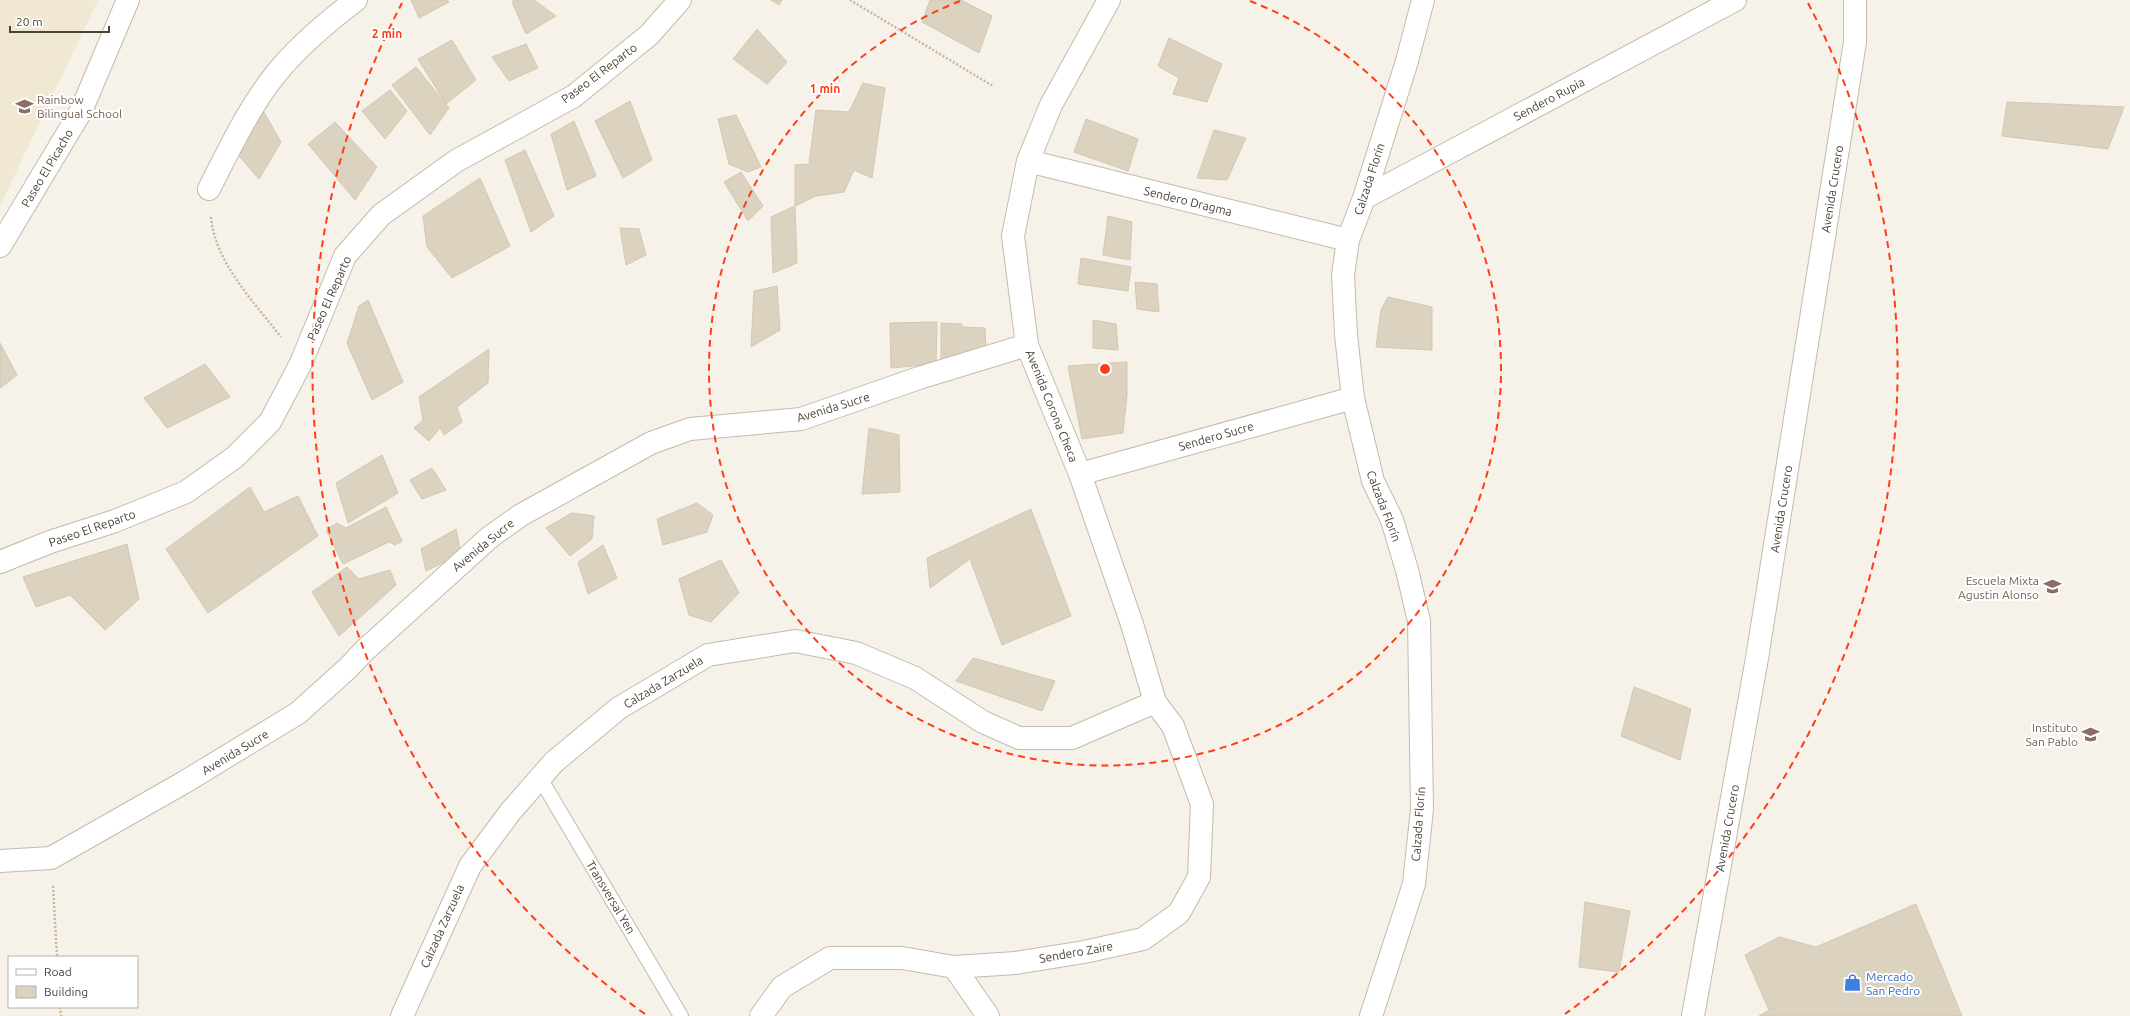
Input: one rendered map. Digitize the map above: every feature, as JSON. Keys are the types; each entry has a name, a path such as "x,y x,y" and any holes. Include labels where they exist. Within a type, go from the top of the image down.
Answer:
{"street":[{"name":"Paseo El Picacho","path":"0,246 81,111 128,0"},
{"path":"209,189 246,120 275,75 304,43 356,0"},
{"name":"Paseo El Reparto","path":"0,562 50,542 115,521 186,492 235,457 270,422 301,363 346,256 381,215 456,161 574,96 649,35 680,0"},
{"name":"Avenida Corona Checa","path":"1108,0 1051,105 1028,161 1013,236 1027,346 1080,474 1132,624 1155,702"},
{"name":"Calzada Florín","path":"1371,1016 1414,884 1422,809 1419,621 1407,570 1392,520 1373,481 1353,398 1346,334 1343,275 1348,240 1364,198 1407,61 1423,0"},
{"name":"Sendero Rupia","path":"1364,198 1735,0"},
{"name":"Avenida Crucero","path":"1693,1016 1759,650 1855,42 1855,0"},
{"name":"Sendero Dragma","path":"1028,161 1348,240"},
{"name":"Avenida Sucre","path":"0,861 51,858 183,783 298,713 490,537 521,515 651,443 690,429 801,419 919,378 1027,346"},
{"name":"Sendero Sucre","path":"1080,474 1353,398"},
{"name":"Calzada Zarzuela","path":"402,1016 470,866 511,811 554,762 619,708 708,655 795,641 856,653 915,678 983,722 1019,738 1072,738 1155,702"},
{"name":"Sendero Zaire","path":"761,1016 782,987 830,958 902,958 954,967 1016,962 1084,952 1143,939 1179,913 1199,877 1202,804 1173,726 1155,702"},
{"path":"954,967 988,1016"}],"lane":[{"name":"Transversal Yen","path":"540,778 681,1016"}],"path":[{"path":"850,0 993,86"},
{"path":"209,189 212,224 224,259 301,363"},
{"path":"51,858 57,956"}],"shaded area":[{"name":"Rainbow Bilingual School","path":"0,0 98,0 0,206"}],"building":[{"path":"411,0 447,0 449,2 419,18"},
{"path":"514,0 534,0 556,16 526,34 512,2"},
{"path":"771,0 782,0 779,5"},
{"path":"930,0 961,0 992,16 979,53 922,22"},
{"path":"757,29 787,62 767,84 733,59"},
{"path":"1169,38 1222,64 1207,102 1173,94 1179,78 1158,66"},
{"path":"452,40 476,80 446,104 418,59"},
{"path":"526,44 538,68 509,81 492,57"},
{"path":"416,67 449,108 430,135 392,85"},
{"path":"863,83 885,88 872,178 854,170 844,192 816,196 795,206 795,165 809,164 816,110 849,112"},
{"path":"390,90 407,111 385,139 362,111"},
{"path":"630,101 652,160 623,178 595,121"},
{"path":"2007,102 2124,107 2108,149 2002,136"},
{"path":"261,107 281,142 259,179 234,150"},
{"path":"736,115 761,167 748,172 729,164 718,119"},
{"path":"1086,119 1138,139 1128,171 1074,152"},
{"path":"574,121 596,176 567,190 551,134"},
{"path":"335,122 377,167 355,200 308,144"},
{"path":"1214,130 1246,138 1227,180 1197,178"},
{"path":"525,150 554,216 531,232 505,160"},
{"path":"741,172 763,206 748,221 724,182"},
{"path":"480,178 510,246 452,278 427,247 423,216"},
{"path":"795,206 797,263 773,273 771,217"},
{"path":"1108,216 1132,222 1130,260 1103,255"},
{"path":"620,228 639,229 646,255 626,265"},
{"path":"1081,258 1131,267 1128,291 1078,284"},
{"path":"1135,282 1157,284 1159,312 1137,309"},
{"path":"777,286 780,330 751,347 754,291"},
{"path":"1388,297 1432,307 1432,350 1376,347 1381,310"},
{"path":"368,300 403,382 372,400 347,343 359,306"},
{"path":"1093,320 1116,324 1118,350 1093,348"},
{"path":"937,322 936,364 891,368 890,323"},
{"path":"941,323 962,324 962,327 985,328 986,350 941,361"},
{"path":"0,343 17,375 0,388"},
{"path":"489,349 488,383 457,407 462,422 444,435 440,428 429,441 414,428 423,420 419,397"},
{"path":"1127,362 1127,395 1123,433 1082,439 1068,366"},
{"path":"205,364 230,397 167,428 144,398"},
{"path":"869,428 899,435 900,492 862,494"},
{"path":"382,455 398,493 348,523 336,483"},
{"path":"432,468 446,490 422,499 410,480"},
{"path":"250,487 264,512 298,496 318,536 208,613 166,549"},
{"path":"697,503 713,515 707,532 663,545 657,519"},
{"path":"386,507 402,541 395,545 389,542 343,564 326,530 337,523 346,528"},
{"path":"1031,509 1071,616 1002,645 970,559 930,588 927,558"},
{"path":"572,513 594,516 592,539 570,556 546,528"},
{"path":"456,529 461,554 426,571 421,549"},
{"path":"127,544 139,599 105,630 70,595 36,607 23,577"},
{"path":"603,545 617,578 588,594 578,562"},
{"path":"721,560 739,593 711,622 689,615 679,579"},
{"path":"347,567 359,579 390,570 396,585 339,636 312,592"},
{"path":"973,658 1055,681 1042,711 956,681"},
{"path":"1634,687 1691,709 1680,760 1621,736"},
{"path":"1585,902 1630,911 1619,972 1579,967"},
{"name":"Mercado San Pedro","path":"1916,904 1962,1016 1759,1016 1769,1010 1745,955 1779,937 1816,947"}],"place":[{"name":"Rainbow Bilingual School","path":"24,106"},
{"name":"Escuela Mixta Agustin Alonso","path":"2052,587"},
{"name":"Instituto San Pablo","path":"2091,734"},
{"name":"Mercado San Pedro","path":"1853,983"}]}
